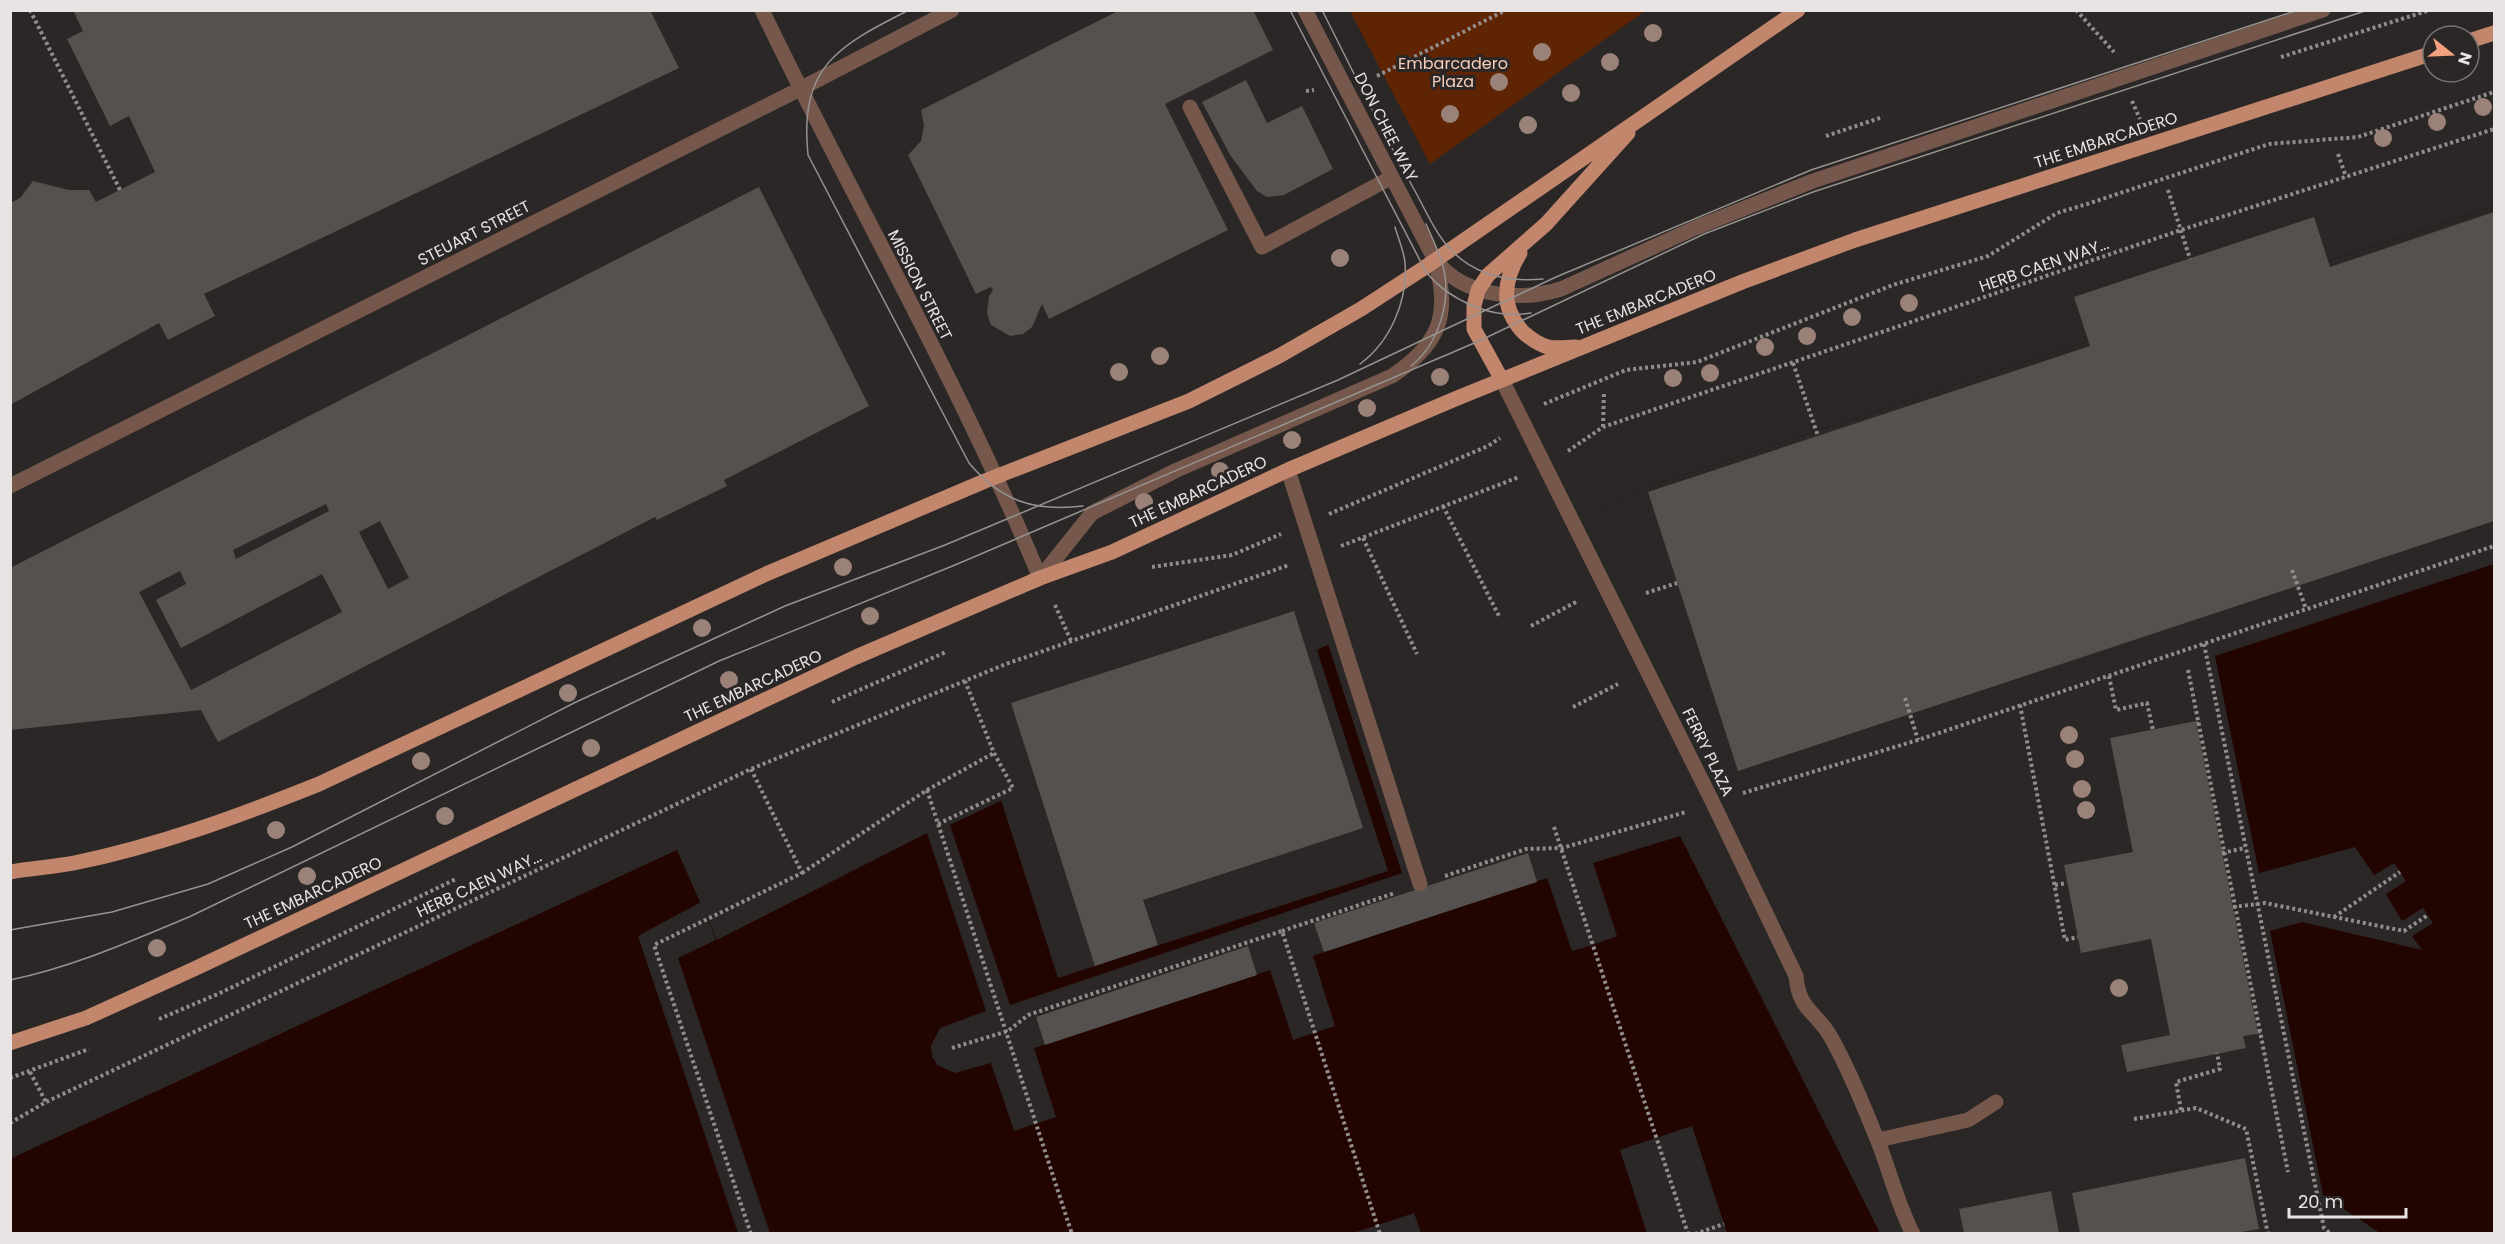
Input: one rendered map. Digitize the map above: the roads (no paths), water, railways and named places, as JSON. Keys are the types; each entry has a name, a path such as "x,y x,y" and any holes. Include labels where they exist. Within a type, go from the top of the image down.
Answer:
{"main road":[{"path":"10,872 74,863 192,832 280,800 766,574 996,477 1199,396 1279,356 1361,309 1798,10"},
{"name":"THE EMBARCADERO","path":"10,1043 86,1018 856,657 1041,578 1112,552 1288,470 1502,380 1742,282 1855,240 2421,57"},
{"path":"1502,380 1474,329 1474,306 1478,290 1488,275 1546,224 1644,115"},
{"path":"1528,240 1510,268 1506,295 1511,314 1530,338 1548,347 1584,347"}],"street":[{"name":"MISSION STREET","path":"762,10 800,89 971,421 1041,578"},
{"name":"STEUART STREET","path":"10,486 800,89 952,10"},
{"name":"DON CHEE WAY","path":"1305,10 1435,260"},
{"path":"1435,260 1444,272 1478,290 1506,295 1541,296 1561,290 1695,228 1813,182 2323,10"},
{"path":"1190,107 1262,248 1392,177"},
{"path":"1041,578 1092,513 1177,470 1392,376 1416,360 1425,351 1434,335 1441,310 1443,290 1435,260"},
{"name":"FERRY PLAZA","path":"1502,380 1718,813 1796,976 1797,991 1802,1002 1828,1033 1878,1140 1899,1207 1913,1233"},
{"path":"1288,470 1420,884"},
{"path":"1878,1140 1968,1120 1996,1102"}],"tram line":[{"path":"909,10 862,35 843,48 828,63 817,80 810,100 807,125 808,155 969,463 993,487 1020,501 1049,507 1083,506"},
{"path":"1290,10 1426,272 1447,292 1473,306 1502,314 1531,313"},
{"path":"1322,10 1432,224 1448,247 1464,261 1484,273 1519,280 1543,279"},
{"path":"10,930 112,912 208,884 292,847 576,702 785,606 945,545 1338,380 1556,277 1811,170 2298,10"},
{"path":"10,980 79,961 189,917 719,661 955,565 1479,341 1704,234 1813,192 2368,10"},
{"path":"1411,366 1421,357 1436,333 1446,291 1442,263 1426,224"},
{"path":"1360,364 1380,344 1400,306 1405,263 1395,227"}],"park label":[{"name":"Embarcadero Plaza","path":"1453,72"}]}
